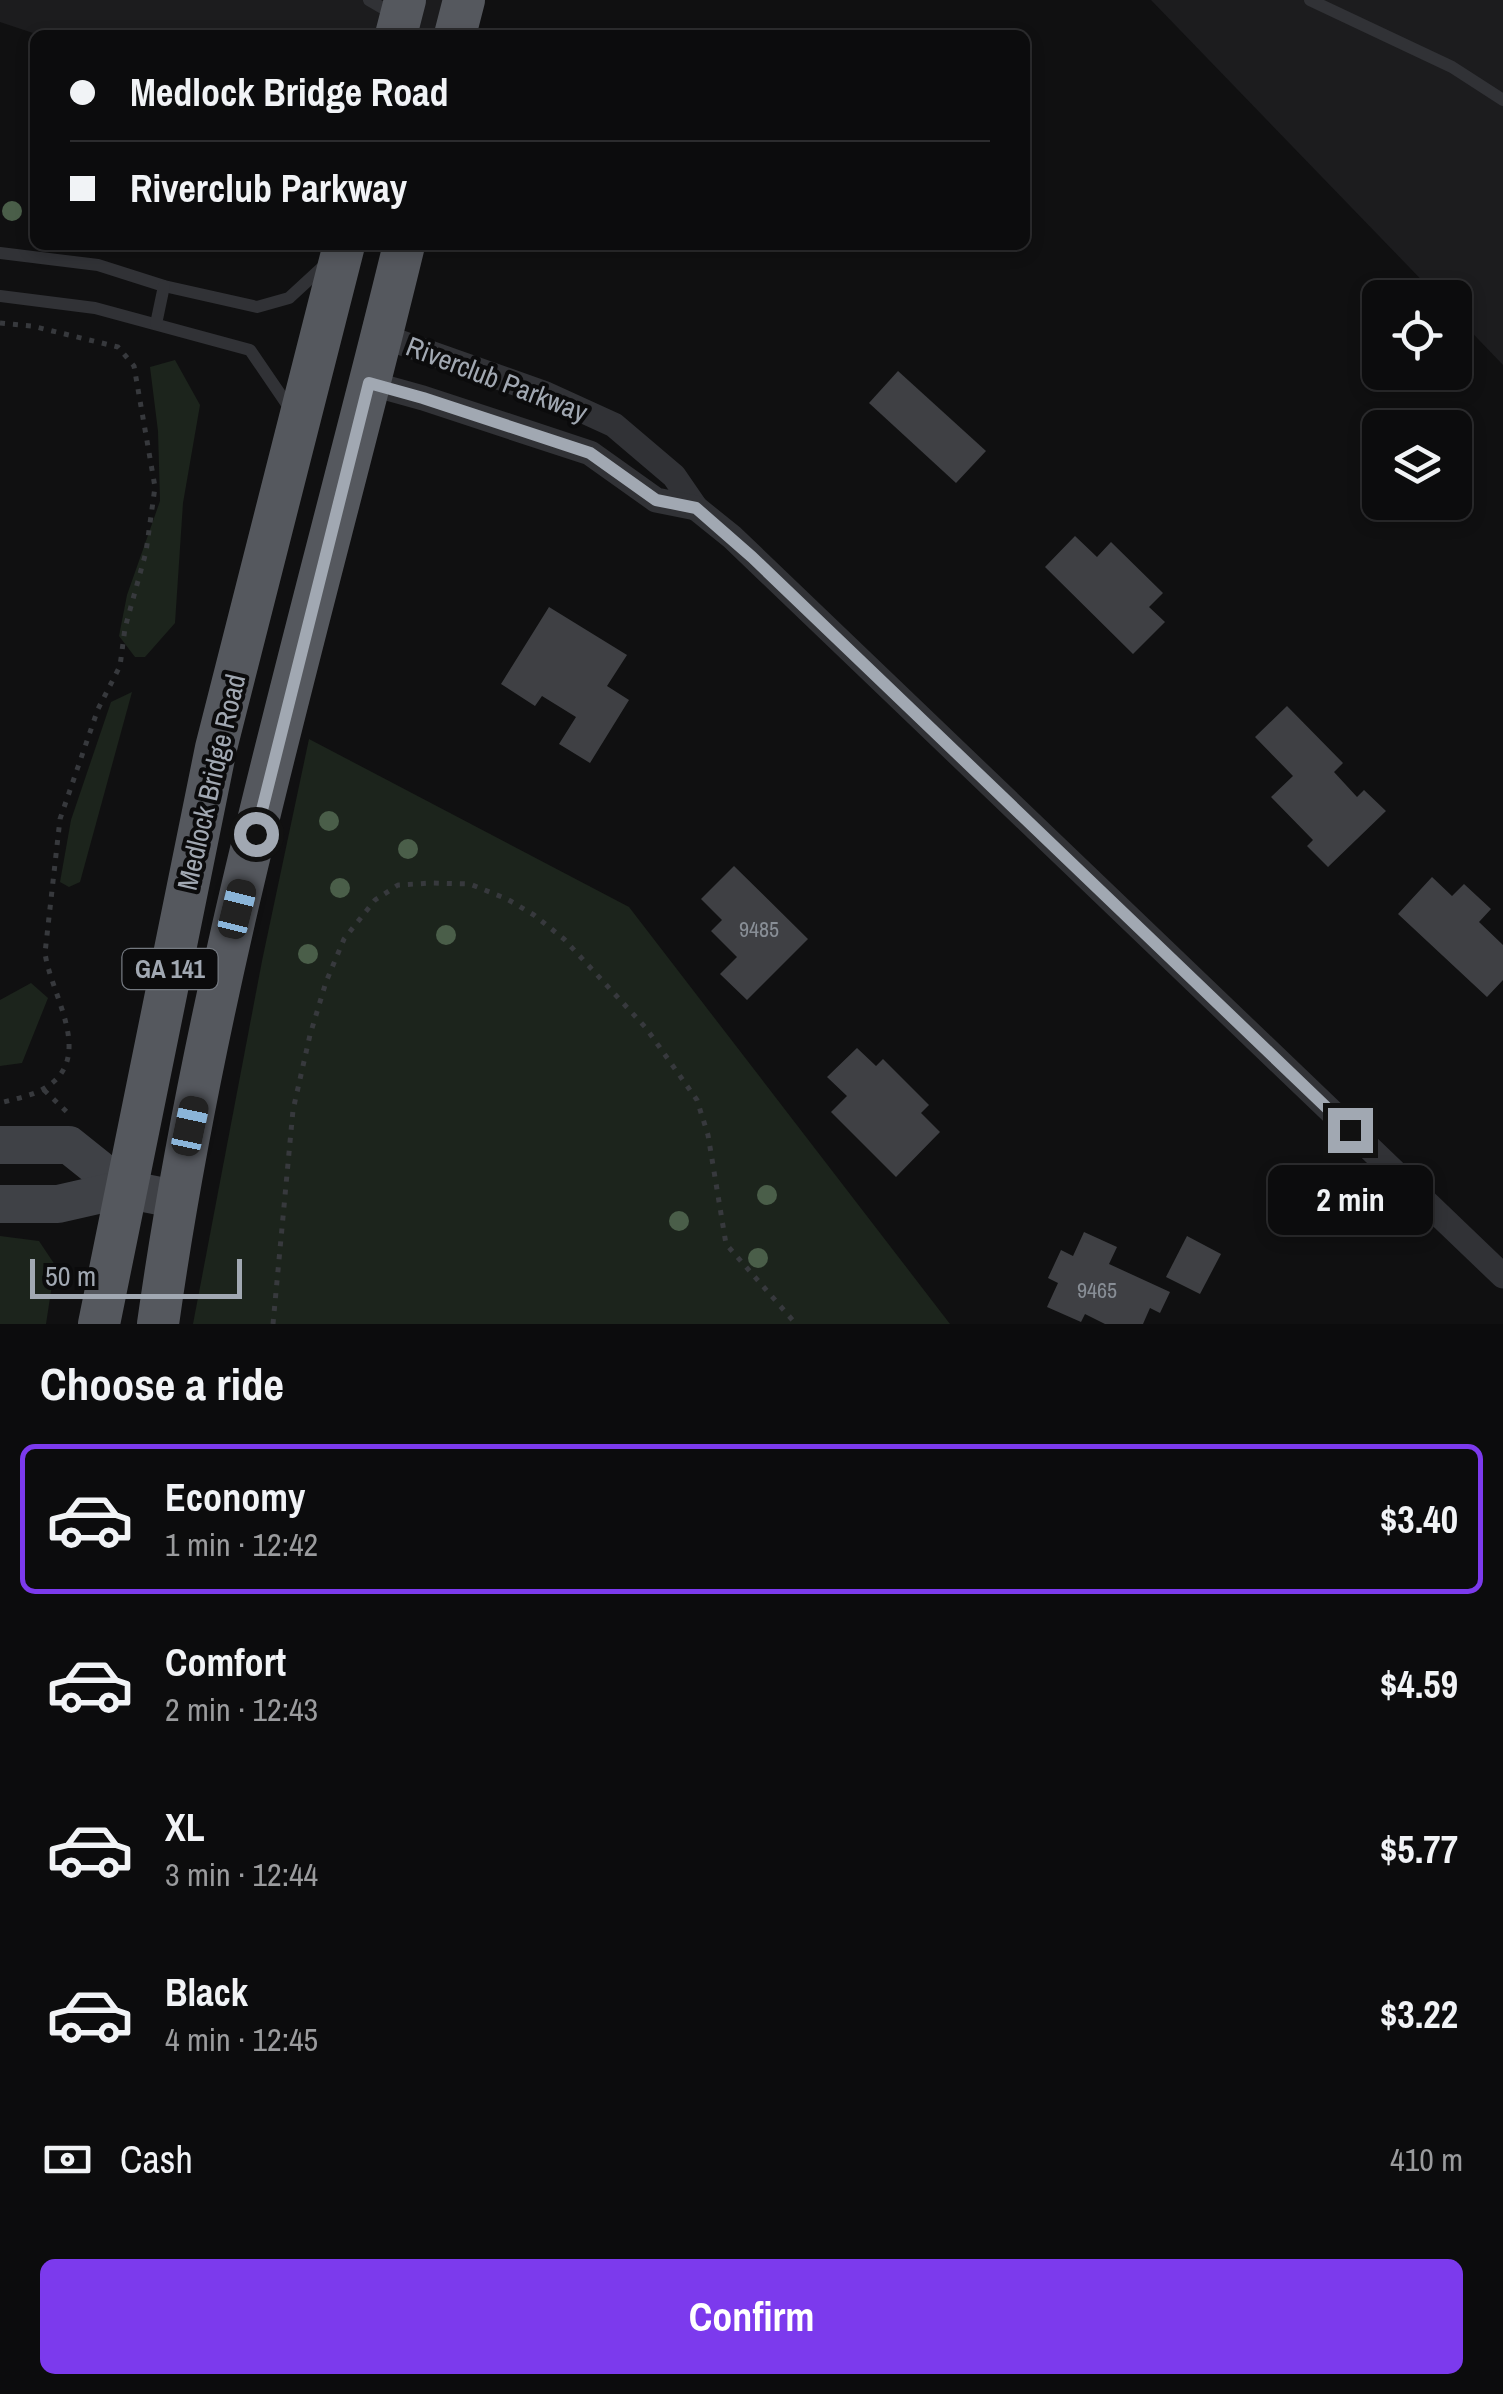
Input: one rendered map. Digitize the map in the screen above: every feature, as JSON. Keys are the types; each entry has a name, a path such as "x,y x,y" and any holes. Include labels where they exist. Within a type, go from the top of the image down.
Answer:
{"highway":[{"path":"457,30 464,0"},
{"name":"Medlock Bridge Road","path":"99,1324 216,748 343,250"},
{"name":"Medlock Bridge Road","path":"158,1324 175,1199 228,946 403,250"}],"main road":[{"path":"0,1145 69,1145 124,1189"},
{"path":"0,1204 58,1204 124,1189 175,1199"}],"street":[{"name":"Riverclub Parkway","path":"382,336 546,394 614,425 674,476 696,508 768,572 1503,1276"},
{"name":"Riverclub Parkway","path":"369,383 590,453 656,500 696,508"}],"lane":[{"path":"1310,0 1452,67 1503,100"},
{"path":"0,252 98,266 257,307 288,298 341,250"},
{"path":"156,324 164,286"},
{"path":"0,296 95,308 250,350 299,422"}],"path":[{"path":"0,324 66,333 118,347 134,366 155,487 146,552 125,628 120,666 98,709 60,819 45,953 72,1055 61,1074 44,1090 0,1103"},
{"path":"273,1324 293,1110 326,982 344,939 374,900 398,886 432,883 470,884 534,916 564,939 646,1028 697,1100 708,1135 726,1244 796,1324"}],"shaded area":[{"path":"0,0 462,0 455,30 30,32 0,22"},
{"path":"1151,0 1503,0 1503,365 1472,333 1472,280 1422,280"},
{"path":"175,360 200,405 183,503 175,623 145,657 135,657 119,636 127,595 160,501 158,431 150,367"},
{"path":"132,692 80,882 69,887 60,882 71,820 111,702"},
{"path":"309,739 629,907 950,1324 193,1324"},
{"path":"31,983 48,998 22,1063 0,1066 0,1000"},
{"path":"0,1236 39,1241 55,1265 46,1324 0,1324"}],"building":[{"path":"898,371 986,451 956,483 869,403"},
{"path":"1075,536 1097,557 1111,542 1163,593 1149,607 1165,622 1133,654 1045,567"},
{"path":"549,607 627,655 607,686 629,700 590,763 559,744 576,717 542,696 535,706 501,684"},
{"path":"1287,706 1343,763 1334,772 1357,797 1364,790 1386,811 1328,867 1307,846 1313,840 1271,797 1293,776 1255,737"},
{"path":"734,866 808,939 747,1000 720,974 737,957 711,931 722,920 701,899"},
{"path":"1432,877 1452,896 1464,884 1491,909 1479,922 1503,945 1503,980 1487,997 1398,914"},
{"path":"857,1048 876,1066 883,1059 929,1105 921,1113 940,1132 896,1177 831,1112 847,1096 827,1077"},
{"path":"1084,1232 1117,1247 1109,1264 1170,1292 1160,1313 1150,1308 1143,1324 1105,1324 1085,1314 1081,1322 1047,1307 1058,1283 1048,1278 1061,1250 1073,1256"},
{"path":"1187,1236 1221,1254 1200,1294 1166,1277"}],"route":[{"path":"256,834 369,383 590,453 656,500 696,508 752,557 1350,1130"}]}
